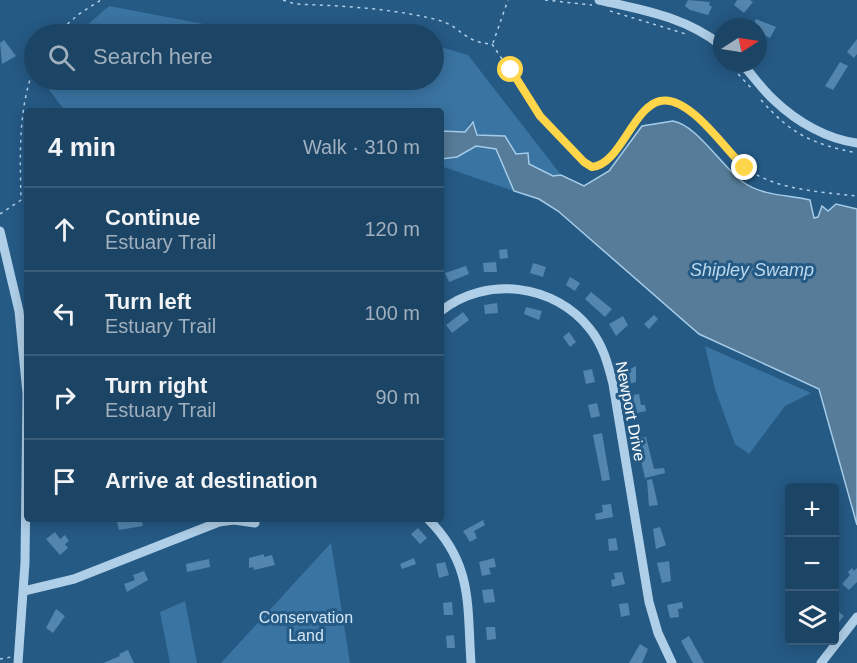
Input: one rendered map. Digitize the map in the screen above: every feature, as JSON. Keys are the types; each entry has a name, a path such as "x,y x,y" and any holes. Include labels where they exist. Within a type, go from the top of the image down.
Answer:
{"street":[{"path":"598,3 675,19 713,39"},
{"path":"750,72 790,113 829,137 857,143"},
{"path":"0,231 18,301 24,356"},
{"name":"Newport Drive","path":"444,309 461,299 488,290 507,288 529,291 559,301 596,336 606,355 613,384 652,617 672,663"},
{"path":"17,659 24,591 25,522"},
{"path":"24,591 74,579 219,522"},
{"path":"248,522 255,523"},
{"path":"430,522 455,552 463,573 471,663"},
{"path":"821,663 830,655 857,617"}],"path":[{"path":"68,24 101,0"},
{"path":"284,0 295,4 389,10 438,20 451,25 470,40 492,44 540,116 584,162 592,167 604,163 649,107 659,101 668,101 686,108 735,158 765,180 857,196"},
{"path":"492,44 508,0"},
{"path":"545,0 598,3"},
{"path":"606,9 693,36"},
{"path":"0,214 21,200 22,121 27,90"},
{"path":"0,659 17,659"}],"green space":[{"path":"109,6 204,24 88,24"},
{"path":"444,48 468,55 561,175 553,176 529,164 528,153 516,154 505,136 477,135 475,124 470,122 465,132 444,131 444,108 63,108 49,90 444,90"},
{"path":"476,146 496,149 514,191 444,167 444,159 457,157"},
{"path":"705,346 811,393 785,406 749,454 735,444 715,389"},
{"name":"Conservation Land","path":"331,543 350,663 221,663"},
{"path":"185,601 197,663 170,663 160,612"}],"water":[{"name":"Shipley Swamp","path":"673,121 682,124 700,138 735,175 750,187 767,193 810,200 814,218 818,217 822,206 828,211 836,204 857,209 857,525 819,389 699,334 558,211 539,199 514,191 496,149 476,146 457,157 444,159 444,131 465,132 473,122 477,135 505,136 516,154 528,153 529,164 553,176 561,175 584,186 609,171 642,126"}],"building":[{"path":"688,0 710,2 709,5 712,7 708,15 690,10 685,6"},
{"path":"737,0 753,2 744,13 734,5"},
{"path":"767,23 776,27 770,38 767,36"},
{"path":"857,39 857,54 854,58 847,52"},
{"path":"4,40 16,56 2,64 0,43"},
{"path":"840,62 848,66 833,90 825,86"},
{"path":"507,249 508,258 500,259 499,250"},
{"path":"496,262 497,272 484,272 483,263"},
{"path":"533,263 546,267 543,277 530,273"},
{"path":"466,266 469,274 449,282 445,273"},
{"path":"570,277 580,283 575,291 566,285"},
{"path":"591,292 612,309 605,317 585,299"},
{"path":"497,303 498,313 485,314 484,305"},
{"path":"526,307 542,311 539,320 524,314"},
{"path":"463,312 469,320 452,333 446,325"},
{"path":"654,315 658,319 649,329 644,324"},
{"path":"623,316 628,325 616,336 609,324"},
{"path":"569,332 576,342 570,347 563,337"},
{"path":"636,366 636,382 628,384 626,371"},
{"path":"592,369 595,382 586,384 583,371"},
{"path":"639,394 641,405 645,405 646,411 637,413 630,396"},
{"path":"597,403 600,416 591,418 588,405"},
{"path":"602,433 610,480 602,481 593,435"},
{"path":"646,437 654,469 664,468 665,473 645,478 636,438"},
{"path":"652,479 658,505 649,506 647,480"},
{"path":"611,504 613,517 596,520 595,514 603,512 602,505"},
{"path":"483,520 485,525 474,531 477,538 470,542 463,531"},
{"path":"117,522 142,522 143,526 119,530"},
{"path":"660,527 666,545 656,549 653,529"},
{"path":"418,528 427,538 420,544 411,534"},
{"path":"55,532 60,539 65,535 69,541 65,544 68,548 60,555 46,539"},
{"path":"616,538 618,550 609,551 608,539"},
{"path":"264,554 264,557 272,555 275,565 254,570 253,567 249,568 249,558"},
{"path":"414,558 416,564 402,569 400,564"},
{"path":"494,558 496,567 489,568 491,574 482,576 479,562"},
{"path":"209,559 210,567 187,572 186,564"},
{"path":"669,561 671,581 662,583 657,563"},
{"path":"445,562 449,575 439,578 436,564"},
{"path":"852,568 854,571 857,568 857,582 849,590 842,584 850,575 848,572"},
{"path":"144,571 148,580 127,592 124,584 135,580 133,575"},
{"path":"622,572 625,584 612,587 611,580 615,579 614,573"},
{"path":"493,589 495,602 484,603 482,590"},
{"path":"452,602 453,615 444,615 443,603"},
{"path":"682,602 683,608 678,609 679,617 670,618 667,605"},
{"path":"628,603 630,615 621,617 619,604"},
{"path":"56,609 65,616 53,633 46,628"},
{"path":"839,612 844,616 839,622"},
{"path":"486,627 495,627 496,639 487,640"},
{"path":"454,635 455,648 447,648 446,636"},
{"path":"689,636 704,663 693,663 681,641"},
{"path":"640,644 648,649 642,663 629,663"},
{"path":"128,650 134,663 103,663 120,656 119,654"}],"route":[{"path":"511,70 540,116 584,162 592,167 604,163 649,107 659,101 668,101 686,108 707,126 745,168"}]}
